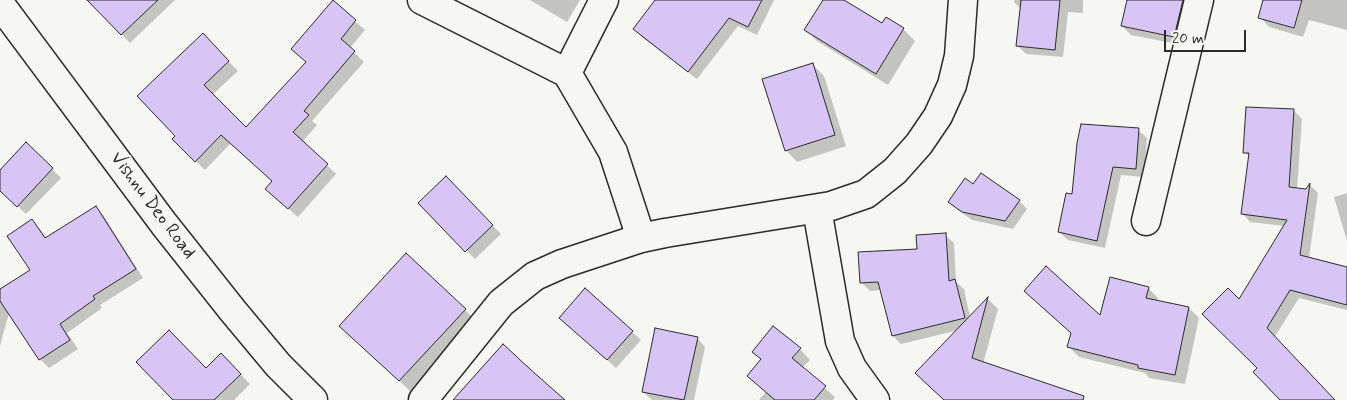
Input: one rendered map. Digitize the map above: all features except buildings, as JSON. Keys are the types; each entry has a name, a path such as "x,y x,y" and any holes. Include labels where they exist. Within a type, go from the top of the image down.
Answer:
{"street":[{"path":"422,0 567,73 613,152 641,238"},
{"path":"567,73 604,0"},
{"path":"423,400 501,303 535,276 562,264 641,238 817,209 832,206 866,194 895,171 919,144 938,116 952,85 959,56 963,0"},
{"path":"1146,221 1199,0"},
{"name":"Vishnu Deo Road","path":"0,4 158,216 216,290 278,365 313,400"},
{"path":"817,209 840,341 852,368 875,400"}]}
